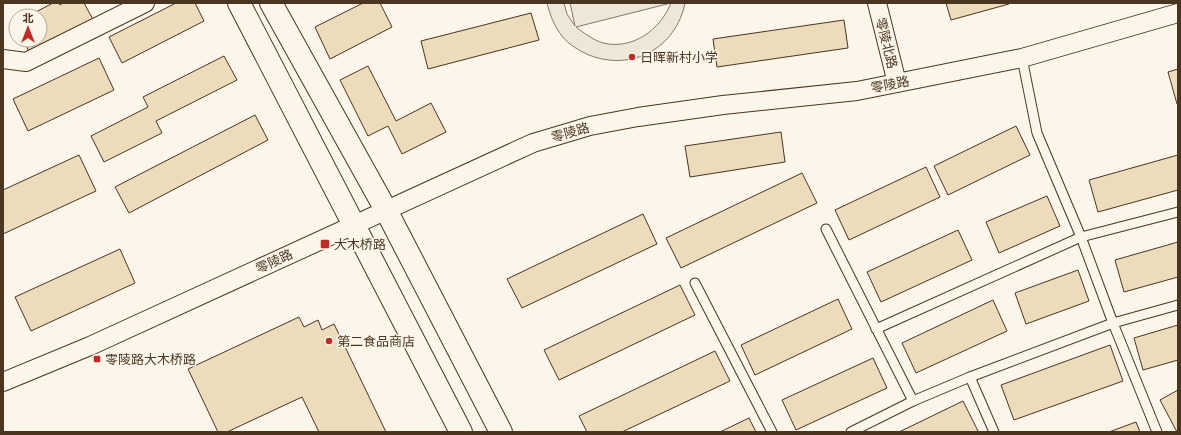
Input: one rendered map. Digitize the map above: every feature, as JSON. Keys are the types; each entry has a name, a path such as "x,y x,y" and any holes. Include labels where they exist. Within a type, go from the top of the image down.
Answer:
{"street":[{"path":"3,59 26,62 145,3"},
{"path":"239,3 461,432"},
{"path":"271,3 386,210 501,432"},
{"name":"零陵北路","path":"877,3 897,83"},
{"name":"零陵路","path":"3,382 90,346 533,143 590,126 638,117 723,105 857,91 1022,58 1178,13"}],"lane":[{"path":"1022,58 1037,133 1081,237 1157,432"},
{"path":"876,329 1081,237 1178,212"},
{"path":"826,229 913,401"},
{"path":"694,282 772,432"},
{"path":"851,432 913,401 970,377 1114,323 1178,305"},
{"path":"970,377 994,432"}],"shaded area":[{"path":"547,3 564,3 567,14 575,26 570,3 671,3 685,3 680,19 662,44 650,52 636,58 621,60 605,59 589,55 571,45 559,32","holes":["671,3 660,22 644,36 625,44 599,42 576,27"]}],"building":[{"path":"53,3 59,3 60,5 63,3 84,3 95,23 32,57 27,48 48,48 48,8 43,8"},
{"path":"176,3 195,3 204,21 122,63 109,37"},
{"path":"363,3 380,3 392,27 330,59 315,27"},
{"path":"946,3 1009,3 1009,4 951,20"},
{"path":"531,13 539,40 428,69 421,41"},
{"path":"844,20 848,48 717,67 713,39"},
{"path":"224,56 237,80 156,121 162,133 104,162 91,136 148,107 143,97"},
{"path":"99,58 114,90 28,131 13,99"},
{"path":"368,66 396,121 431,103 446,132 402,154 388,126 368,136 340,80"},
{"path":"1178,69 1178,104 1177,104 1168,72"},
{"path":"255,115 268,140 129,213 115,187"},
{"path":"1016,126 1030,155 948,195 934,166"},
{"path":"781,132 785,162 690,177 685,146"},
{"path":"79,155 96,191 3,234 3,190"},
{"path":"1178,155 1178,190 1098,212 1089,180"},
{"path":"926,167 940,197 849,240 835,210"},
{"path":"802,173 817,203 681,268 666,238"},
{"path":"1047,196 1060,226 999,253 986,222"},
{"path":"643,214 657,244 522,308 507,279"},
{"path":"958,230 972,260 881,302 867,272"},
{"path":"1178,242 1178,277 1124,292 1115,260"},
{"path":"120,249 135,283 31,331 15,297"},
{"path":"1078,270 1089,301 1026,324 1015,293"},
{"path":"680,285 695,315 559,380 544,350"},
{"path":"838,299 852,329 755,375 741,345"},
{"path":"993,300 1007,331 916,373 902,343"},
{"path":"299,317 304,327 318,320 322,330 334,324 386,432 319,432 302,397 227,432 218,432 188,369"},
{"path":"1178,325 1178,360 1143,370 1134,338"},
{"path":"1110,345 1123,381 1014,420 1001,385"},
{"path":"715,351 730,381 622,432 587,432 579,416"},
{"path":"873,358 887,388 796,430 782,400"},
{"path":"1178,390 1178,432 1177,432 1160,400"},
{"path":"963,401 978,431 976,432 899,432"},
{"path":"749,418 756,432 720,432"},
{"path":"1136,422 1140,432 1109,432"}],"place":[{"name":"日晖新村小学","path":"632,57"},
{"name":"大木桥路","path":"325,244"},
{"name":"第二食品商店","path":"329,341"},
{"name":"零陵路大木桥路","path":"97,359"}]}
